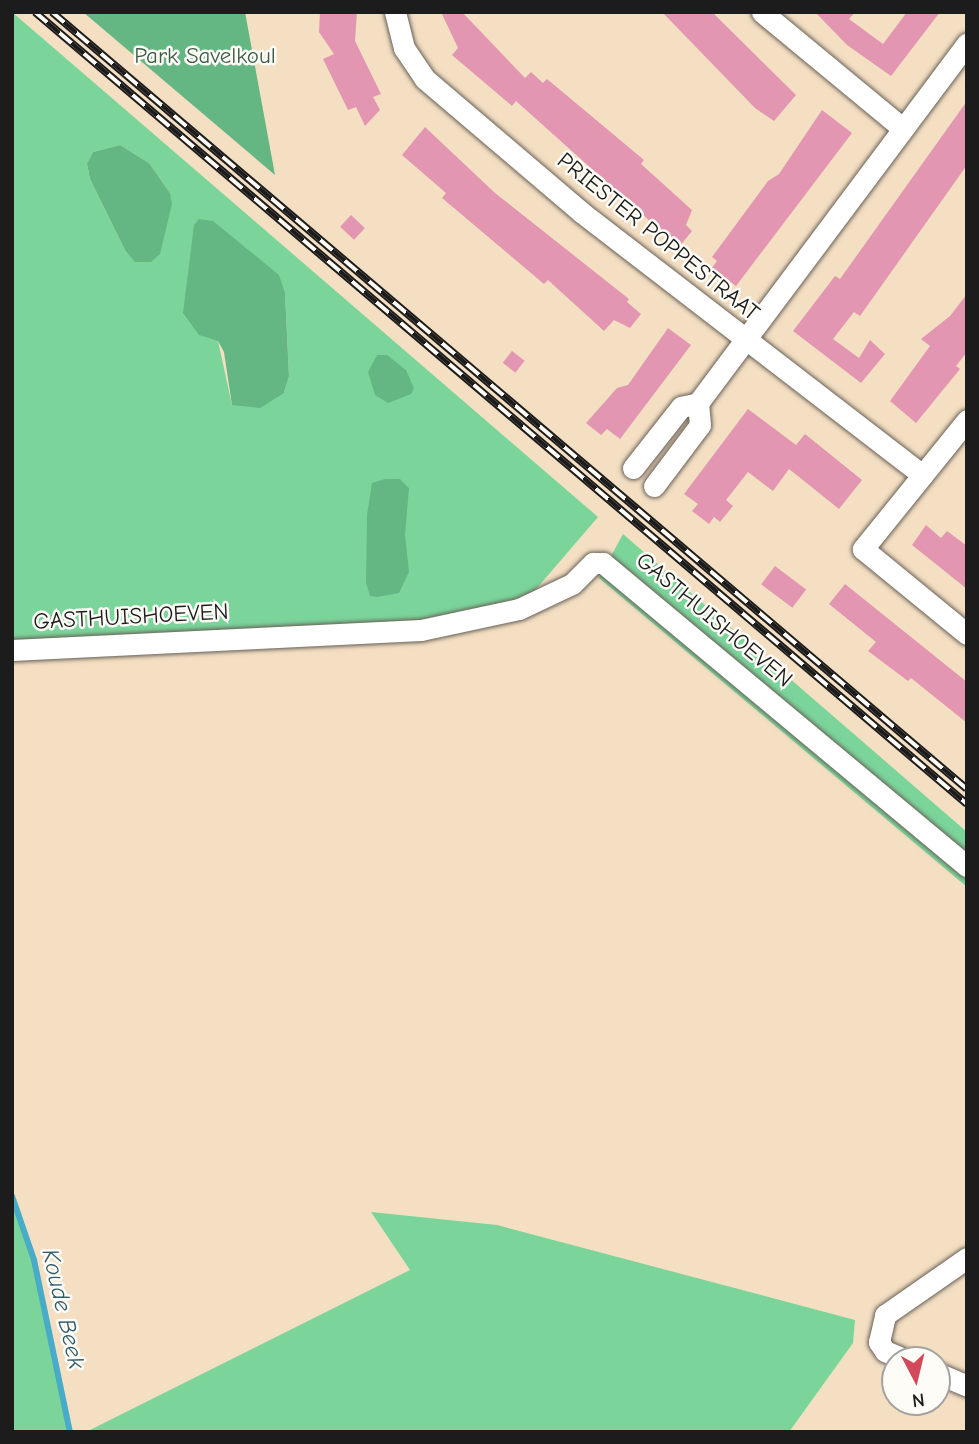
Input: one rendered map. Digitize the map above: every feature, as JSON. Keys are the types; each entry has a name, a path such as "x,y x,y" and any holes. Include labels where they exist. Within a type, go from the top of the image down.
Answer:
{"street":[{"name":"PRIESTER POPPESTRAAT","path":"395,12 404,48 425,79 581,212 917,482"},
{"path":"762,12 901,127"},
{"path":"654,486 700,425 698,403 901,127 967,43"},
{"path":"633,468 681,407 698,403"},
{"path":"967,420 863,549 967,634"},
{"name":"GASTHUISHOEVEN","path":"12,650 421,630 519,608 572,584 593,563 603,563 967,866"},
{"path":"882,1346 879,1342 886,1315 967,1258"}],"green space":[{"path":"12,12 598,517 519,609 498,615 12,650","holes":["120,145 149,163 170,193 125,250 90,179 87,165 93,152","285,293 289,376 284,393 232,405 218,341"]},
{"name":"Park Savelkoul","path":"83,12 245,12 275,175"},
{"path":"120,145 149,163 170,193 172,204 160,254 151,262 135,262 125,250 90,179 87,164 93,152"},
{"path":"199,219 213,221 279,275 285,293 289,376 284,393 260,408 232,405 224,352 218,341 199,335 183,313 194,225"},
{"path":"377,355 387,355 406,370 414,388 411,394 388,403 375,395 368,372"},
{"path":"385,479 400,479 409,488 405,535 409,572 399,593 377,597 370,596 366,583 367,515 372,483"},
{"path":"623,534 967,832 967,887 599,578"},
{"path":"12,1196 34,1260 70,1432 12,1432"},
{"path":"371,1212 497,1225 855,1320 853,1343 789,1432 86,1432 410,1270"}],"building":[{"path":"320,12 357,12 355,41 381,94 373,97 380,110 365,126 356,107 348,110 323,59 334,54 319,32"},
{"path":"441,12 462,12 525,78 531,72 543,83 547,79 644,160 641,164 692,210 686,225 692,231 679,247 516,101 512,106 452,55 458,48"},
{"path":"662,12 712,12 796,95 774,121 755,108"},
{"path":"815,12 855,12 849,19 883,44 907,12 940,12 891,76 847,45"},
{"path":"967,101 967,165 860,316 854,312 833,339 859,358 870,340 885,354 861,383 793,331 835,276 840,279"},
{"path":"822,110 852,133 736,286 712,268 717,261 712,257 768,181 779,174"},
{"path":"425,127 495,193 629,299 627,302 641,314 630,328 614,320 604,331 548,280 544,284 442,198 446,193 402,155"},
{"path":"351,215 365,228 354,240 340,227"},
{"path":"967,294 967,352 956,366 960,369 916,423 890,401 930,346 921,339 950,316"},
{"path":"668,328 691,345 620,439 607,429 601,435 586,423 617,388 628,385"},
{"path":"512,351 525,361 515,373 503,363"},
{"path":"748,409 796,445 805,434 862,480 839,509 789,469 773,491 748,472 726,500 733,506 720,522 714,517 709,524 692,511 698,504 684,494"},
{"path":"926,525 941,538 947,531 967,546 967,589 912,545"},
{"path":"775,566 806,589 792,608 761,584"},
{"path":"845,584 967,682 967,723 911,678 908,681 868,651 876,642 829,604"}],"waterway":[{"name":"Koude Beek","path":"12,1196 34,1260 70,1432"}],"railway":[{"path":"35,12 967,804"},
{"path":"52,12 967,789"}]}
